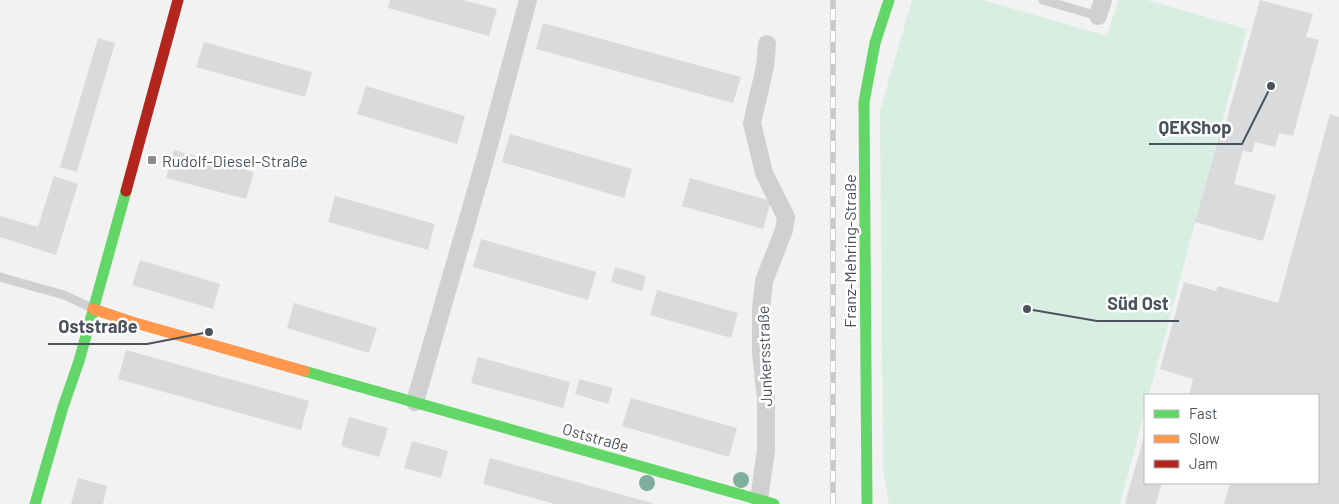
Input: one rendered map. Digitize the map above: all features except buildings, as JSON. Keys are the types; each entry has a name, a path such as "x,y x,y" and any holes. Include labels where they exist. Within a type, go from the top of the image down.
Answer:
{"street":[{"path":"34,504 93,309 178,0"},
{"path":"415,402 486,156 528,0"},
{"name":"Franz-Mehring-Straße","path":"867,504 864,102 875,43 889,0"},
{"name":"Junkersstraße","path":"766,502 766,399 761,353 761,309 764,281 784,230 786,217 764,174 752,123 765,67 767,44"},
{"name":"Oststraße","path":"93,309 766,502"}],"lane":[{"path":"1043,0 1101,8"},
{"path":"0,277 64,295 93,309"}],"green space":[{"path":"912,0 983,0 1107,36 1118,0 1147,0 1247,29 1149,394 1144,394 1144,414 1120,504 889,504 883,469 880,111"}],"railway":[{"path":"833,0 833,504"}],"traffic: fast":[{"path":"867,504 864,102 875,43 889,0"},
{"path":"35,504 63,407 79,361 126,191"},
{"path":"304,371 774,504"}],"traffic: slow":[{"path":"93,309 304,371"}],"traffic: jam":[{"path":"126,191 178,0"}],"place":[{"name":"QEKShop","path":"1271,86"},
{"name":"Rudolf-Diesel-Straße","path":"152,160"},
{"name":"Süd Ost","path":"1027,309"},
{"name":"Oststraße","path":"209,332"}]}
